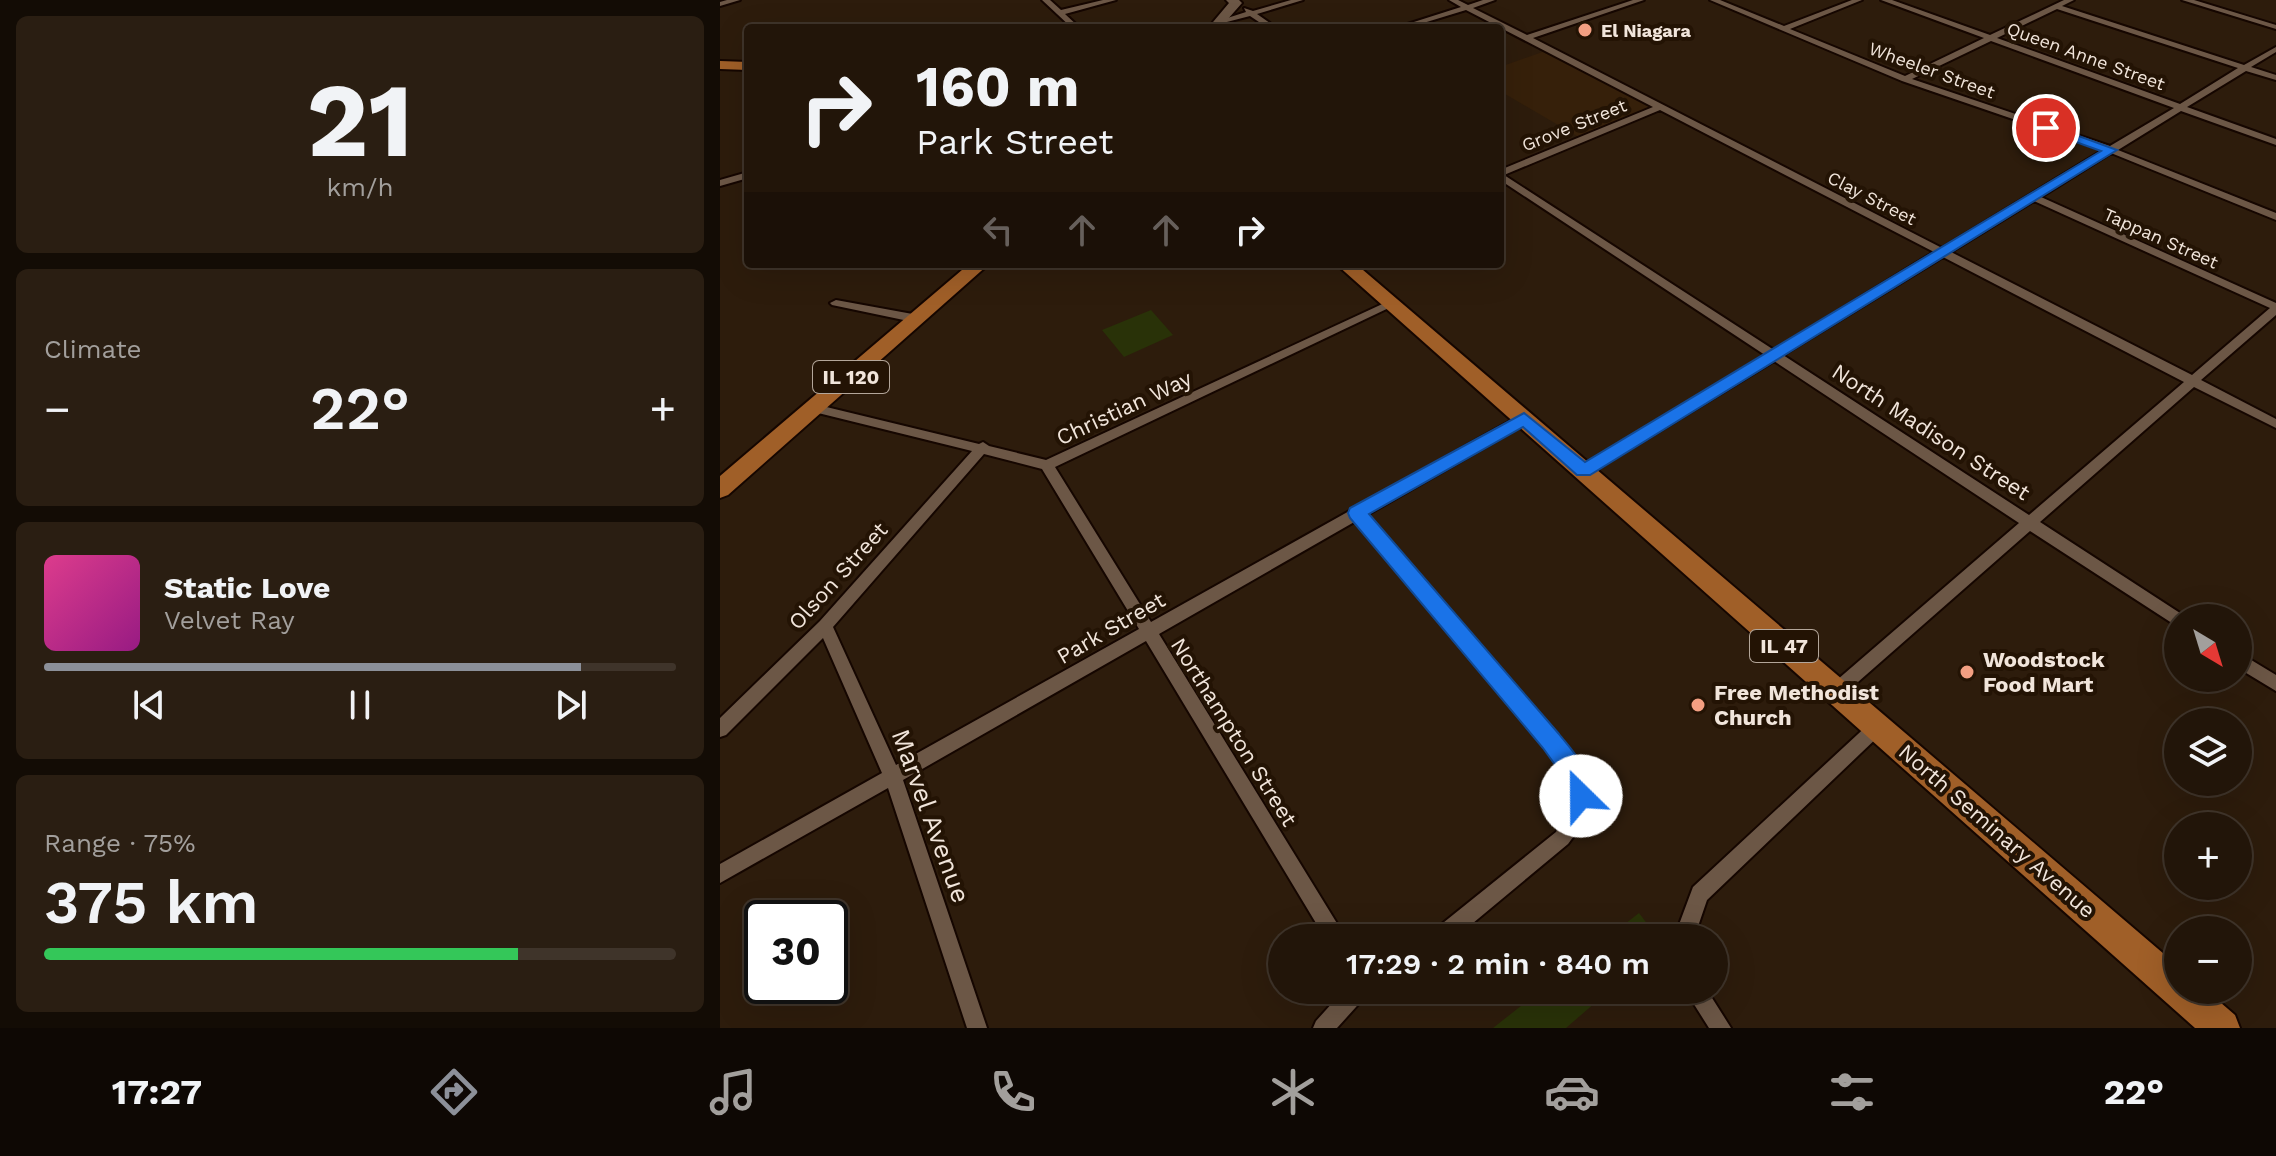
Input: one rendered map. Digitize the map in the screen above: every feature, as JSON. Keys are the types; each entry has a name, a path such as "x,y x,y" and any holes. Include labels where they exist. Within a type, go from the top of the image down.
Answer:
{"main road":[{"path":"1217,24 1234,2"},
{"path":"720,65 744,66"},
{"name":"IL 120","path":"720,489 975,268"},
{"name":"North Seminary Avenue","path":"1350,268 2164,978"},
{"name":"North Seminary Avenue","path":"2194,1004 2222,1028"}],"street":[{"path":"720,4 736,0"},
{"path":"1046,0 1072,24"},
{"path":"1060,13 1112,0"},
{"path":"1219,24 1299,0"},
{"name":"Clay Street","path":"1453,0 1499,24"},
{"path":"1412,24 1491,0"},
{"path":"1525,38 1640,0"},
{"name":"Wheeler Street","path":"1714,0 1905,79 2111,150 2276,217"},
{"path":"1783,29 1858,0"},
{"name":"Queen Anne Street","path":"1885,0 2276,142"},
{"path":"1905,79 2070,0"},
{"path":"2186,0 2276,27"},
{"path":"1234,2 1267,24"},
{"path":"2057,7 2276,78"},
{"name":"Clay Street","path":"1504,27 2276,424"},
{"path":"1584,471 2276,49"},
{"name":"Grove Street","path":"1504,172 1660,107"},
{"path":"720,183 744,176"},
{"name":"North Madison Street","path":"1504,177 2164,611"},
{"name":"Tappan Street","path":"2033,197 2276,308"},
{"path":"836,303 918,319"},
{"name":"Christian Way","path":"814,408 1047,465 1391,303"},
{"path":"1836,691 2276,308"},
{"name":"Park Street","path":"720,874 1524,419"},
{"name":"Olson Street","path":"720,729 825,626 983,447"},
{"name":"Northampton Street","path":"1047,465 1327,924"},
{"path":"1357,513 1568,763 1579,782 1579,814 1570,829 1457,924"},
{"name":"Marvel Avenue","path":"825,626 893,777 977,1028"},
{"path":"2252,668 2276,684"},
{"path":"1689,924 1700,894 1877,727"},
{"path":"1323,1028 1345,1004"},
{"path":"1705,1004 1721,1028"}],"shaded area":[{"path":"1548,50 1660,107 1582,139 1504,93 1504,66"}],"green space":[{"path":"1151,310 1173,335 1124,357 1102,330"},
{"path":"1639,913 1647,924 1625,924"},
{"path":"1523,1004 1594,1004 1566,1028 1493,1028"}],"place":[{"name":"El Niagara","path":"1585,30"},
{"name":"Woodstock Food Mart","path":"1967,672"},
{"name":"Free Methodist Church","path":"1698,705"}],"route":[{"path":"1581,796 1577,776 1551,741 1357,513 1524,419 1584,471 2111,150 2046,128"}]}
